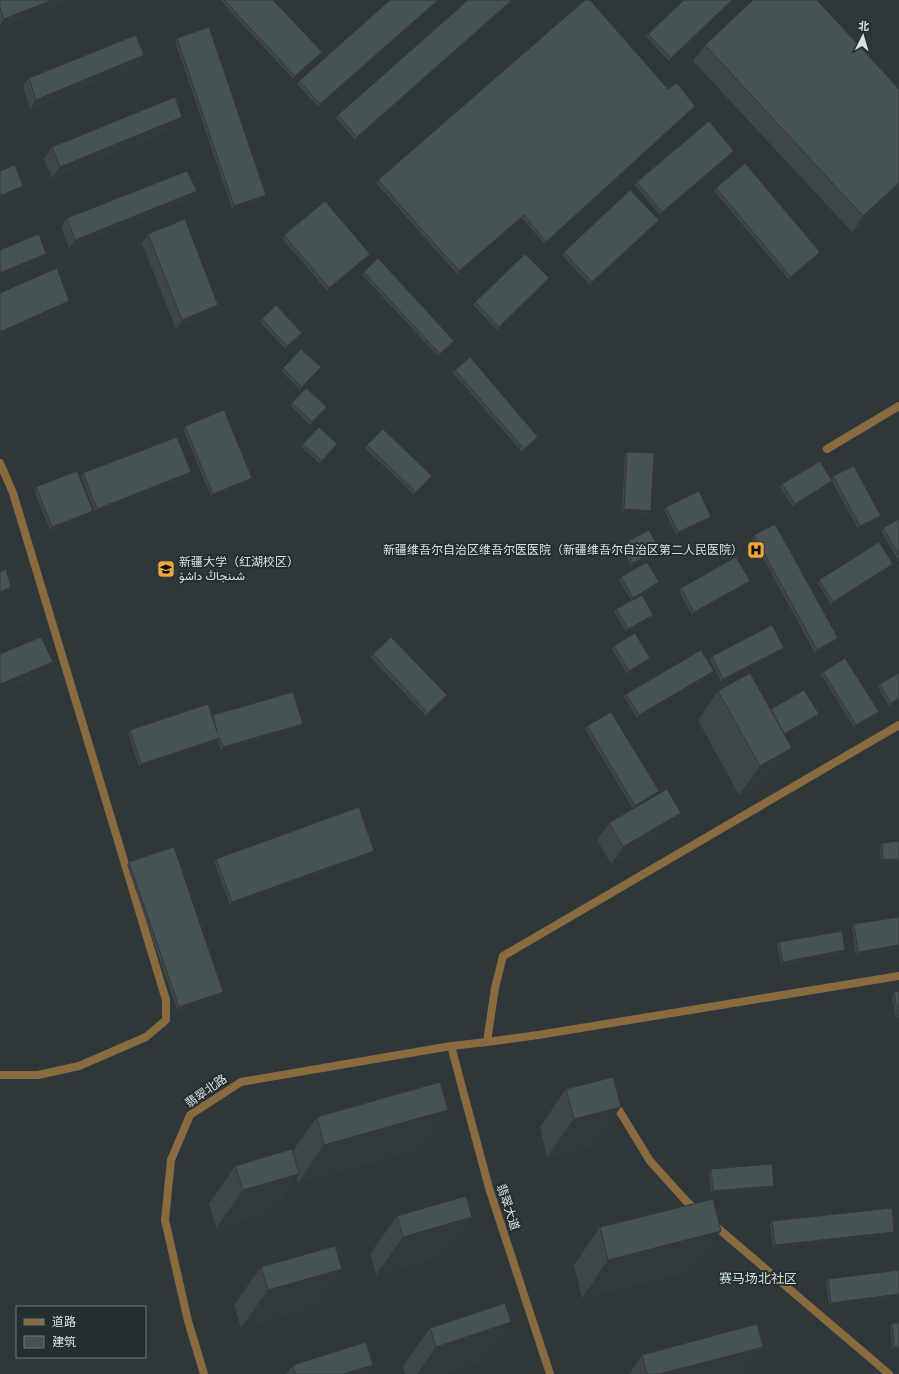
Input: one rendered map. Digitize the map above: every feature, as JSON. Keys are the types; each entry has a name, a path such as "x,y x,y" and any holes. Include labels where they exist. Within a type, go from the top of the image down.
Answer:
{"street":[{"path":"827,449 899,406"},
{"path":"0,463 13,493 166,1000 166,1020 146,1037 79,1066 38,1075 0,1075"},
{"path":"488,1042 495,988 503,956 899,725"},
{"name":"翡翠北路","path":"204,1374 188,1321 165,1220 171,1160 190,1115 241,1082 451,1046 488,1042 899,976"},
{"name":"翡翠大道","path":"451,1046 489,1188 550,1374"},
{"path":"613,1102 650,1161 687,1202 889,1374"}],"building":[{"path":"0,0 52,0 4,19 0,8"},
{"path":"224,0 273,0 322,52 295,76"},
{"path":"390,0 438,0 320,104 299,81"},
{"path":"468,0 512,0 357,137 338,115"},
{"path":"585,0 590,0 668,89 677,83 695,106 546,242 524,215 459,271 378,180"},
{"path":"684,0 732,0 671,58 648,34"},
{"path":"753,0 817,0 899,89 899,183 863,216 705,45"},
{"path":"209,27 266,195 234,206 177,38"},
{"path":"136,35 144,55 36,100 29,78"},
{"path":"175,97 182,117 60,167 52,147"},
{"path":"709,121 734,151 662,212 637,182"},
{"path":"745,163 820,252 791,277 716,188"},
{"path":"15,165 23,186 0,196 0,171"},
{"path":"187,171 197,191 75,240 67,218"},
{"path":"630,190 659,220 592,282 564,252"},
{"path":"325,201 370,254 329,288 284,235"},
{"path":"185,219 218,305 182,320 148,234"},
{"path":"39,234 46,254 0,273 0,250"},
{"path":"525,254 549,278 499,327 475,302"},
{"path":"378,258 454,341 440,354 364,272"},
{"path":"57,268 69,301 0,332 0,293"},
{"path":"276,305 302,333 287,346 262,319"},
{"path":"301,349 321,367 302,387 283,368"},
{"path":"470,357 538,437 524,449 455,370"},
{"path":"306,388 327,407 312,422 292,403"},
{"path":"224,410 252,478 213,494 185,426"},
{"path":"319,427 337,444 322,461 303,444"},
{"path":"383,429 432,476 416,492 367,445"},
{"path":"177,437 191,472 97,509 83,473"},
{"path":"627,452 654,453 651,511 624,509"},
{"path":"820,461 832,481 795,504 782,484"},
{"path":"854,466 881,516 860,526 833,476"},
{"path":"77,471 93,511 52,527 36,487"},
{"path":"699,491 711,517 678,532 666,507"},
{"path":"899,519 899,555 883,528"},
{"path":"775,524 838,638 817,650 754,535"},
{"path":"649,530 659,548 633,563 623,544"},
{"path":"879,542 893,564 833,602 819,580"},
{"path":"736,557 750,581 694,612 681,588"},
{"path":"647,562 659,582 633,598 621,577"},
{"path":"6,569 11,587 0,592 0,572"},
{"path":"642,595 653,615 628,629 616,609"},
{"path":"772,625 784,648 723,679 712,656"},
{"path":"635,633 650,658 629,671 614,646"},
{"path":"41,637 53,662 0,684 0,654"},
{"path":"391,637 447,695 428,713 373,654"},
{"path":"701,650 714,671 639,715 626,694"},
{"path":"845,658 879,712 856,725 823,672"},
{"path":"750,673 792,748 760,766 718,691"},
{"path":"899,673 899,698 891,703 880,684"},
{"path":"804,690 819,714 784,734 771,709"},
{"path":"293,692 303,724 223,747 220,738 141,764 130,730 208,704 217,732 213,715"},
{"path":"611,712 659,791 635,806 587,726"},
{"path":"667,789 681,813 623,847 609,823"},
{"path":"359,807 374,851 232,902 216,859"},
{"path":"899,841 899,859 883,860 882,843"},
{"path":"174,847 223,992 179,1007 129,862"},
{"path":"899,917 899,945 858,952 854,924"},
{"path":"842,931 845,950 783,962 779,942"},
{"path":"899,991 899,1015 898,1016 894,992"},
{"path":"613,1077 621,1107 574,1119 566,1089"},
{"path":"440,1082 448,1110 324,1145 317,1117"},
{"path":"292,1149 299,1174 243,1190 235,1166"},
{"path":"772,1164 774,1186 713,1191 711,1169"},
{"path":"466,1196 472,1217 403,1237 397,1216"},
{"path":"713,1199 721,1231 608,1260 600,1227"},
{"path":"892,1208 894,1232 775,1245 772,1221"},
{"path":"335,1246 342,1269 268,1290 261,1267"},
{"path":"899,1270 899,1294 831,1303 828,1279"},
{"path":"505,1303 511,1322 436,1347 430,1328"},
{"path":"892,1323 899,1323 899,1347 894,1347"},
{"path":"757,1324 763,1347 660,1374 647,1374 642,1355"},
{"path":"366,1342 373,1365 343,1374 295,1374 293,1365"}],"place":[{"name":"新疆维吾尔自治区维吾尔医医院（新疆维吾尔自治区第二人民医院）","path":"756,550"},
{"name":"新疆大学（红湖校区） شىنجاڭ داشۆ","path":"166,569"}],"district":[{"name":"赛马场北社区","path":"758,1278"}]}
